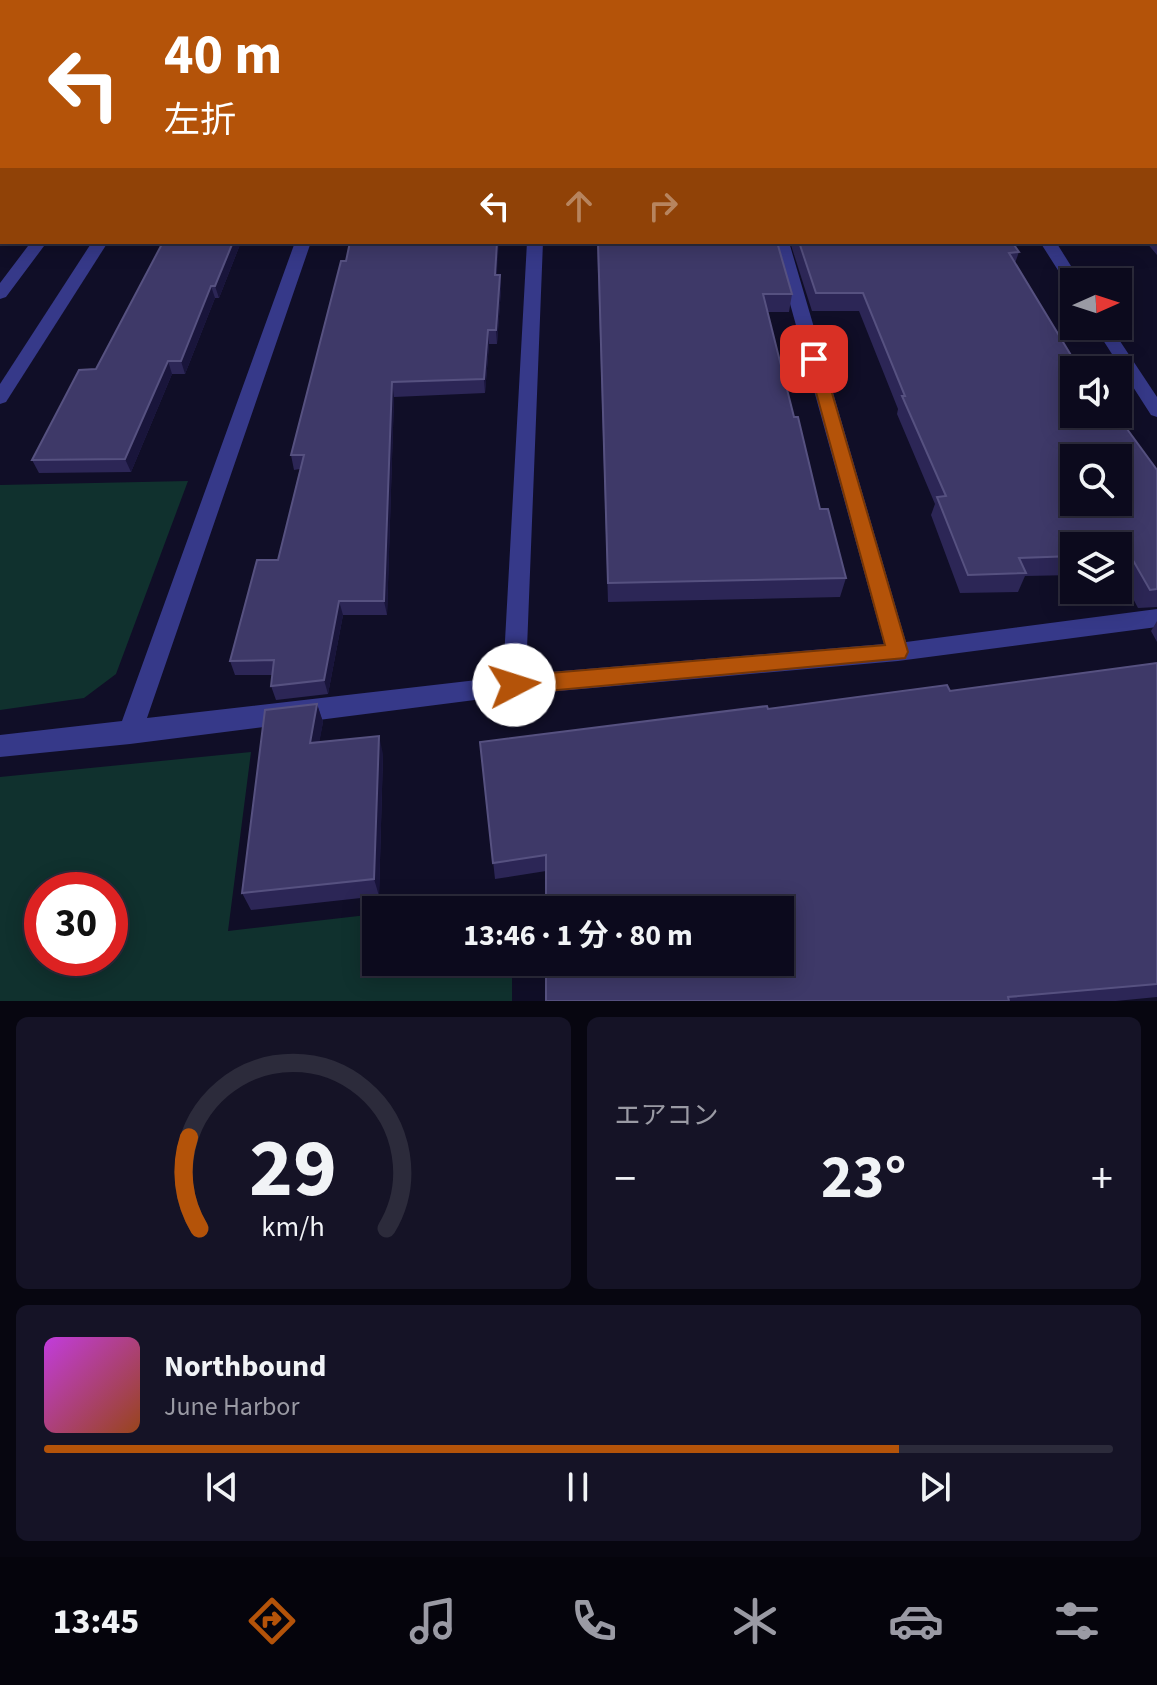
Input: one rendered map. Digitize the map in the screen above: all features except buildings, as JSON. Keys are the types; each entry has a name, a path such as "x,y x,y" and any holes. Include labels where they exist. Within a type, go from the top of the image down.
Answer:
{"street":[{"path":"0,294 38,244"},
{"path":"0,398 99,244"},
{"path":"130,733 302,244"},
{"path":"514,685 535,244"},
{"path":"782,244 898,652"},
{"path":"1049,244 1064,268"},
{"path":"1111,340 1157,411"},
{"path":"0,746 130,733 514,685 898,652 1157,618"}],"green space":[{"path":"188,481 116,674 84,698 0,710 0,485"},
{"path":"251,752 228,931 362,916 362,976 512,976 512,1001 0,1001 0,777"}],"route":[{"path":"514,685 898,652 814,359"}]}
